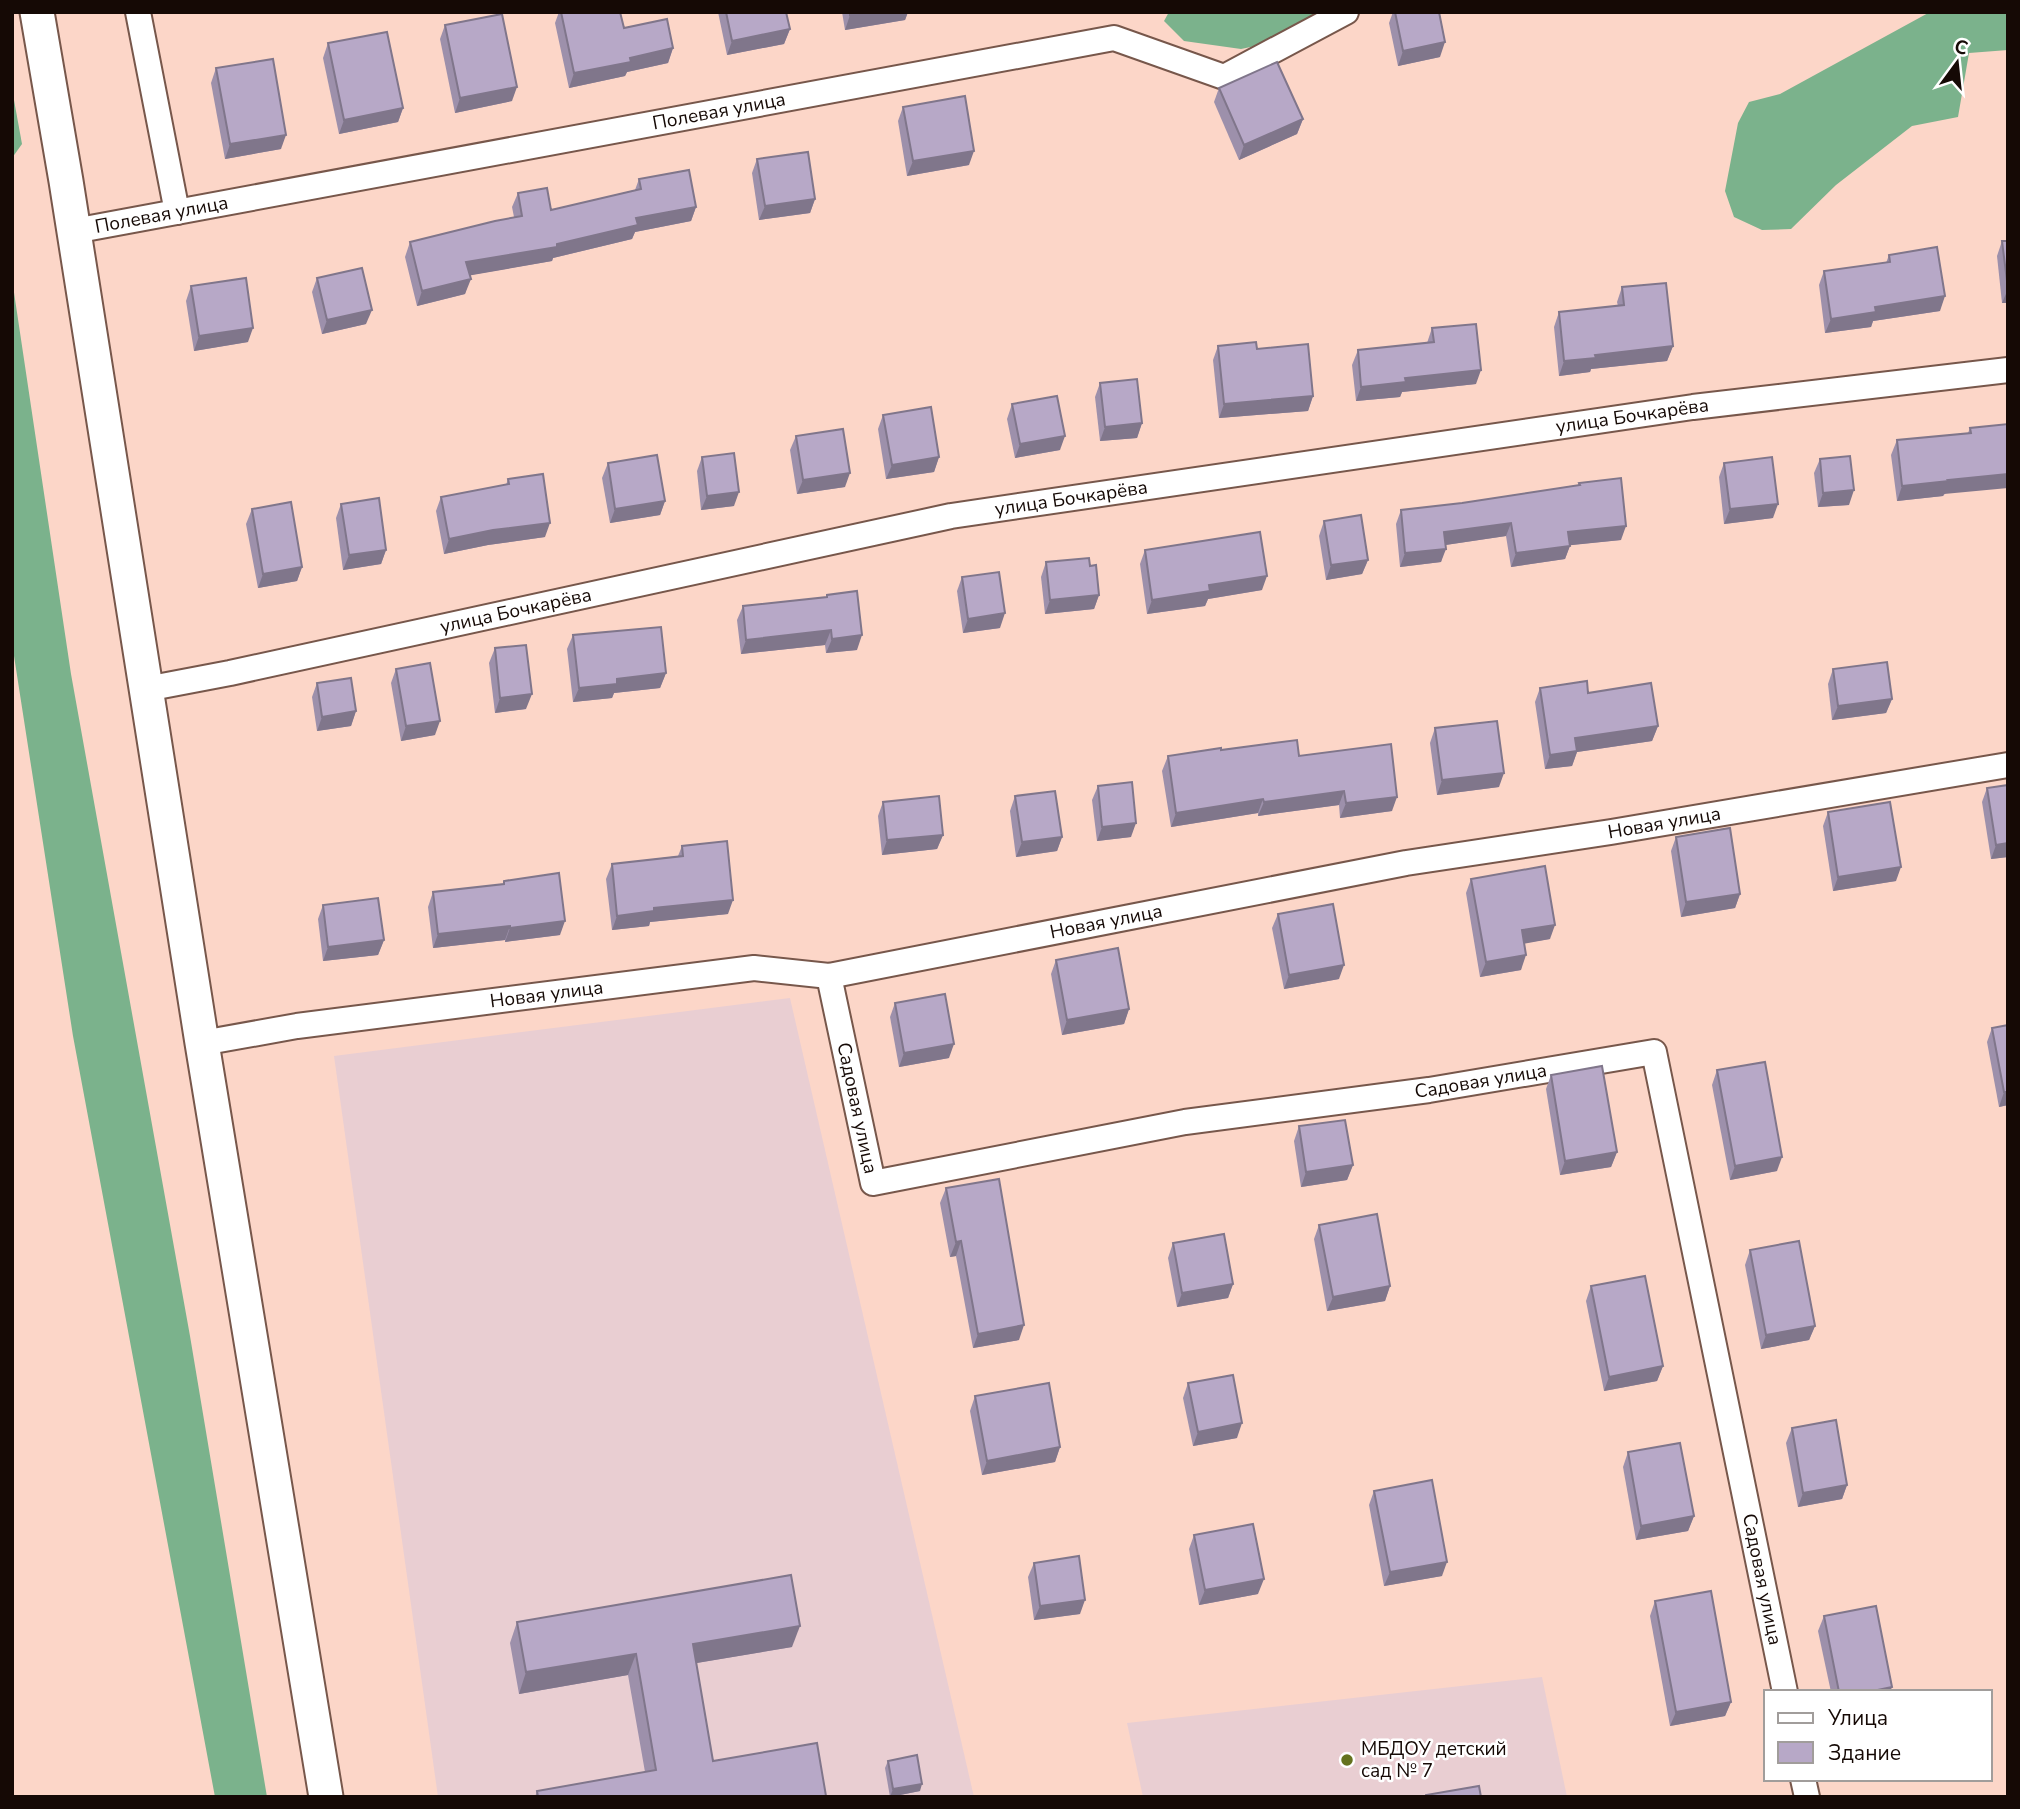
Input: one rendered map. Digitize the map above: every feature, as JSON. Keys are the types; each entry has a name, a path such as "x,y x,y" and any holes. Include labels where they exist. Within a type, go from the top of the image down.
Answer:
{"main road":[{"path":"37,12 326,1797"}],"street":[{"path":"138,12 177,212"},
{"name":"Полевая улица","path":"74,231 1114,38 1224,77 1346,12"},
{"name":"улица Бочкарёва","path":"146,689 951,516 1693,407 2008,370"},
{"name":"Новая улица","path":"202,1043 311,1024 754,968 829,975 1406,863 1611,832 2008,765"},
{"name":"Садовая улица","path":"829,975 873,1183 1185,1122 1429,1090 1654,1052 1785,1690"}],"shaded area":[{"path":"790,998 974,1797 438,1797 334,1056"},
{"name":"МБДОУ детский сад № 7","path":"1542,1677 1567,1797 1143,1797 1127,1723"}],"green space":[{"path":"1169,12 1323,12 1270,43 1241,49 1184,41 1164,21"},
{"path":"1930,12 2008,12 2008,50 1969,53 1958,117 1912,126 1836,185 1791,229 1762,230 1734,217 1725,191 1738,123 1749,102 1780,94"},
{"path":"12,89 22,144 12,158"},
{"path":"12,279 71,674 190,1336 267,1797 215,1797 73,1036 12,643"}],"building":[{"path":"561,12 620,12 624,28 667,19 673,48 630,58 631,62 574,73"},
{"path":"726,12 786,12 790,29 732,41"},
{"path":"1395,12 1439,12 1445,42 1403,51"},
{"path":"502,14 517,87 460,98 445,25"},
{"path":"387,32 403,108 344,120 328,43"},
{"path":"273,59 286,135 230,144 216,68"},
{"path":"1277,62 1303,119 1244,145 1219,88"},
{"path":"965,96 974,151 913,161 903,107"},
{"path":"808,152 815,199 765,206 757,159"},
{"path":"689,170 696,207 636,218 638,225 557,244 557,247 466,262 471,279 422,291 410,242 522,216 518,193 547,188 551,210 641,189 639,179"},
{"path":"2002,241 2008,241 2008,289"},
{"path":"1937,247 1945,296 1875,307 1876,312 1831,319 1824,271 1890,262 1889,255"},
{"path":"362,268 372,310 327,320 317,278"},
{"path":"246,278 253,328 199,336 191,286"},
{"path":"1666,283 1673,346 1564,361 1559,312 1624,305 1622,287"},
{"path":"1476,324 1481,370 1405,378 1406,382 1361,387 1358,350 1434,342 1432,328"},
{"path":"1256,342 1257,349 1308,344 1313,396 1224,404 1218,346"},
{"path":"1137,379 1142,423 1105,427 1100,383"},
{"path":"1057,396 1065,436 1020,444 1012,404"},
{"path":"931,407 939,457 892,465 883,415"},
{"path":"2008,424 2008,474 1902,486 1897,440 1971,433 1970,428"},
{"path":"843,429 850,473 803,480 796,436"},
{"path":"734,453 739,492 707,496 702,457"},
{"path":"657,455 665,501 615,509 608,463"},
{"path":"1850,456 1854,490 1823,493 1820,459"},
{"path":"1772,457 1778,504 1730,509 1724,463"},
{"path":"543,474 550,523 449,539 441,497 509,484 508,479"},
{"path":"1621,478 1626,526 1568,532 1570,546 1516,553 1511,523 1444,532 1446,549 1405,553 1401,510"},
{"path":"379,498 386,550 349,555 341,504"},
{"path":"291,502 302,567 263,574 252,509"},
{"path":"1361,515 1368,560 1331,565 1324,521"},
{"path":"1260,532 1267,576 1209,585 1210,591 1152,600 1145,550"},
{"path":"1089,558 1090,566 1096,565 1099,595 1050,600 1046,562"},
{"path":"999,572 1005,613 968,619 962,577"},
{"path":"857,591 862,635 832,639 831,630 746,640 743,606"},
{"path":"661,627 666,673 617,679 617,684 579,688 573,635"},
{"path":"526,645 532,694 500,698 495,648"},
{"path":"1887,662 1892,699 1838,706 1833,669"},
{"path":"430,663 440,721 406,726 396,669"},
{"path":"351,678 356,711 322,717 317,683"},
{"path":"1587,681 1588,693 1651,683 1658,726 1575,738 1577,751 1550,755 1540,688"},
{"path":"1497,721 1504,773 1442,780 1435,728"},
{"path":"1297,740 1299,756 1391,744 1397,797 1346,803 1344,791 1264,802 1263,799 1176,813 1168,756"},
{"path":"1132,782 1136,823 1102,827 1098,786"},
{"path":"2008,785 2008,843 1996,845 1987,788"},
{"path":"1055,791 1062,837 1022,842 1015,796"},
{"path":"939,796 943,835 887,840 883,802"},
{"path":"1890,802 1901,867 1838,877 1828,812"},
{"path":"1730,828 1740,894 1686,902 1676,837"},
{"path":"727,841 733,900 654,908 654,911 617,916 612,864 683,856 682,846"},
{"path":"1545,866 1555,925 1522,930 1526,955 1486,962 1471,879"},
{"path":"559,873 565,921 438,934 433,892 504,884 504,881"},
{"path":"378,898 384,940 328,947 323,905"},
{"path":"1333,904 1344,965 1289,975 1278,914"},
{"path":"1118,948 1129,1009 1067,1020 1056,960"},
{"path":"945,994 954,1044 904,1053 895,1003"},
{"path":"2008,1025 2008,1092 2004,1092 1992,1028"},
{"path":"1765,1062 1782,1157 1735,1166 1717,1070"},
{"path":"1602,1066 1617,1152 1565,1161 1551,1075"},
{"path":"1345,1120 1353,1165 1306,1172 1299,1126"},
{"path":"999,1179 1024,1325 978,1334 961,1241 956,1242 946,1188"},
{"path":"1377,1214 1390,1286 1333,1297 1319,1225"},
{"path":"1224,1234 1233,1284 1182,1293 1173,1243"},
{"path":"1799,1241 1815,1326 1766,1335 1750,1250"},
{"path":"1645,1276 1663,1366 1609,1377 1591,1286"},
{"path":"1233,1375 1242,1423 1198,1432 1188,1383"},
{"path":"1049,1383 1060,1447 987,1461 975,1396"},
{"path":"1836,1420 1847,1485 1803,1493 1792,1428"},
{"path":"1680,1443 1694,1516 1641,1526 1628,1452"},
{"path":"1432,1480 1447,1562 1390,1572 1374,1491"},
{"path":"1253,1524 1264,1579 1205,1590 1194,1535"},
{"path":"1079,1556 1085,1600 1040,1606 1034,1563"},
{"path":"791,1575 800,1626 693,1644 713,1761 817,1743 826,1796 538,1797 537,1791 656,1770 636,1654 526,1672 517,1622"},
{"path":"1711,1591 1731,1702 1676,1712 1655,1601"},
{"path":"1876,1606 1892,1687 1878,1690 1839,1690 1824,1616"},
{"path":"917,1755 922,1784 893,1789 888,1761"},
{"path":"1479,1786 1481,1797 1426,1797 1426,1795"}],"place":[{"name":"МБДОУ детский сад № 7","path":"1347,1760"}]}
